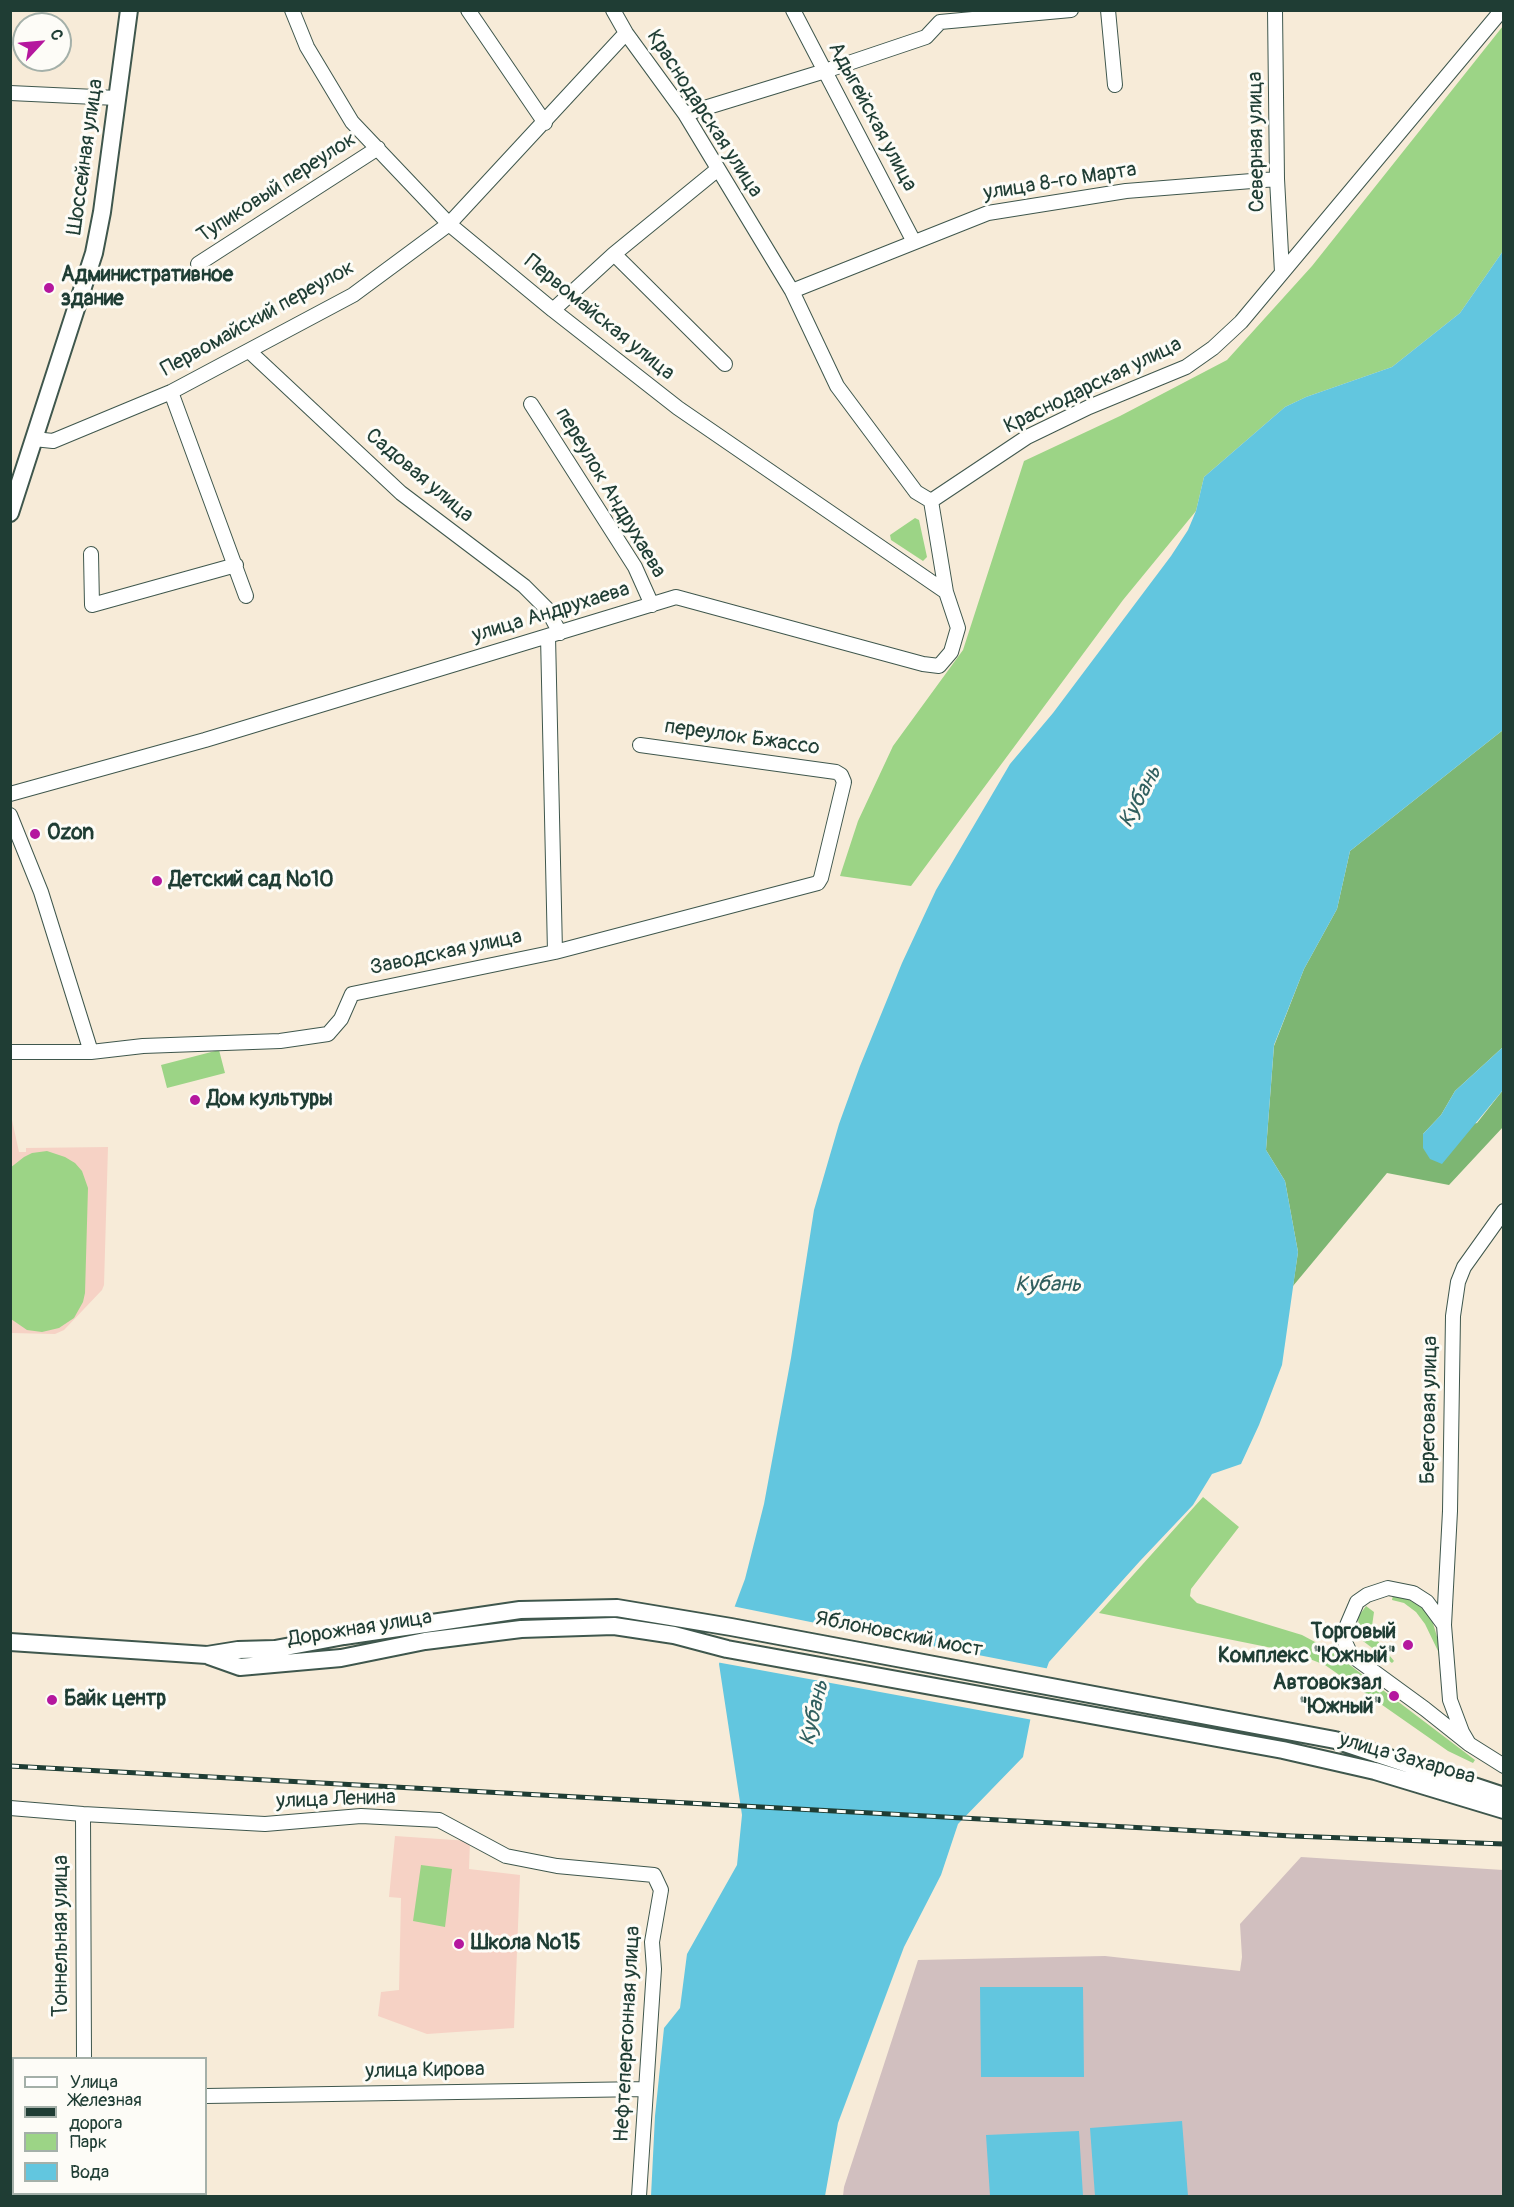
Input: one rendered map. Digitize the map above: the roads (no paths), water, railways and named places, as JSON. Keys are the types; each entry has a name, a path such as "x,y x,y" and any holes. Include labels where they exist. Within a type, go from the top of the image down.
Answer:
{"main road":[{"name":"Шоссейная улица","path":"10,513 94,253 102,212 129,10"},
{"name":"Яблоновский мост","path":"520,1610 617,1608 731,1626 1267,1727"},
{"name":"Дорожная улица","path":"10,1642 207,1655 238,1650 275,1649 344,1636 520,1610"},
{"name":"Яблоновский мост","path":"521,1629 614,1626 675,1635 727,1649 1262,1746"},
{"name":"Дорожная улица","path":"207,1655 240,1667 341,1658 425,1641 521,1629"},
{"name":"улица Захарова","path":"1267,1727 1335,1740 1503,1796"},
{"name":"улица Захарова","path":"1262,1746 1375,1771 1503,1810"}],"street":[{"name":"Первомайская улица","path":"292,10 307,47 352,122 449,224 553,310 678,408 946,592"},
{"path":"468,10 544,123"},
{"name":"Краснодарская улица","path":"613,10 626,33 685,114 792,291 837,386 916,492 931,501 1027,437 1089,407 1186,367 1213,348 1241,322 1502,10"},
{"name":"Адыгейская улица","path":"793,10 914,242"},
{"path":"685,114 926,37 940,16 1071,10"},
{"path":"1108,10 1115,85"},
{"name":"Северная улица","path":"1275,10 1277,179 1282,272"},
{"name":"Первомайский переулок","path":"34,439 53,441 171,392 353,295 449,224 626,33"},
{"path":"10,93 117,98"},
{"name":"Тупиковый переулок","path":"198,264 378,148"},
{"path":"553,310 614,254 718,169"},
{"name":"улица 8-го Марта","path":"792,291 988,213 1126,191 1277,179"},
{"path":"614,254 724,364"},
{"name":"Садовая улица","path":"249,351 401,493 524,586 547,609 554,634 555,952"},
{"path":"171,392 246,596"},
{"name":"переулок Андрухаева","path":"531,404 635,567 652,605"},
{"name":"улица Андрухаева","path":"10,794 205,740 676,597 922,664 939,666 951,652 958,628 946,592 931,501"},
{"path":"91,554 92,605 236,565"},
{"name":"переулок Бжассо","path":"639,745 836,771 844,782 821,878"},
{"path":"10,815 41,892 91,1052"},
{"name":"Заводская улица","path":"10,1052 91,1052 143,1046 280,1041 328,1034 341,1019 352,994 555,952 818,883 821,878"},
{"name":"Береговая улица","path":"1469,1744 1450,1700 1444,1624 1450,1511 1453,1316 1458,1282 1464,1267 1503,1211"},
{"path":"1444,1624 1427,1602 1413,1593 1388,1588 1367,1595 1357,1602 1345,1630 1345,1642 1351,1655 1469,1744 1503,1766"},
{"path":"1425,1709 1442,1703 1450,1689"},
{"name":"улица Ленина","path":"10,1808 265,1824 361,1816 439,1820 506,1856 557,1866 654,1875"},
{"name":"Тоннельная улица","path":"83,1814 84,2057"},
{"name":"Нефтеперегонная улица","path":"639,2196 654,1969 652,1942 661,1890 654,1875"},
{"name":"улица Кирова","path":"207,2096 646,2089"}],"water":[{"name":"Кубань","path":"1503,251 1503,730 1350,851 1337,909 1304,969 1274,1045 1266,1150 1285,1181 1298,1252 1282,1365 1259,1425 1241,1464 1212,1474 1193,1505 1049,1662 1033,1706 1023,1757 958,1824 941,1875 904,1947 838,2123 825,2196 651,2196 655,2116 664,2028 680,2008 687,1954 737,1865 742,1815 719,1664 727,1627 745,1579 764,1504 791,1358 814,1210 839,1124 902,963 936,890 1010,764 1053,713 1188,530 1196,511 1204,477 1285,407 1306,397 1392,367 1460,313"},
{"path":"1503,1047 1503,1090 1442,1164 1430,1159 1423,1148 1423,1134 1441,1115 1455,1091"},
{"path":"980,1987 1083,1987 1084,2077 981,2077"},
{"path":"1182,2121 1188,2196 1095,2196 1090,2128"},
{"path":"1079,2131 1083,2196 990,2196 986,2135"}],"railway":[{"path":"10,1766 1292,1836 1504,1844"}],"place":[{"name":"Административное здание","path":"49,288"},
{"name":"Ozon","path":"35,834"},
{"name":"Детский сад №10","path":"157,881"},
{"name":"Дом культуры","path":"195,1100"},
{"name":"Торговый Комплекс \"Южный\"","path":"1408,1645"},
{"name":"Автовокзал \"Южный\"","path":"1394,1696"},
{"name":"Байк центр","path":"52,1700"},
{"name":"Школа №15","path":"459,1944"}]}
